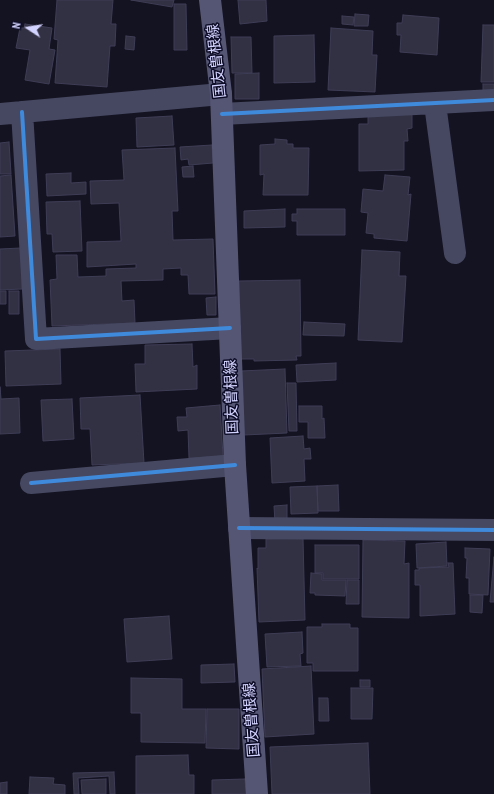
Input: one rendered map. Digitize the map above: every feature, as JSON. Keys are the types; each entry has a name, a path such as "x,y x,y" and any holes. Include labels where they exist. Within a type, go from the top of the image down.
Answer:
{"main road":[{"name":"国友曽根線","path":"210,0 222,104 235,465 257,794"}],"street":[{"path":"0,114 222,104 435,104 494,100"},
{"path":"435,104 455,253"},
{"path":"22,112 36,339 230,328"},
{"path":"31,483 235,465"},
{"path":"239,528 494,530"}],"building":[{"path":"57,0 113,0 111,24 116,24 115,46 110,46 107,87 55,83 58,40 54,39"},
{"path":"131,0 174,0 172,7"},
{"path":"238,0 266,0 267,21 240,24"},
{"path":"174,4 186,4 187,50 174,50"},
{"path":"355,14 369,15 368,26 354,26"},
{"path":"403,15 439,18 437,55 400,52 401,35 397,35 397,23 402,23"},
{"path":"342,16 354,17 353,25 342,24"},
{"path":"25,24 52,28 49,49 55,50 49,84 25,80 30,50 16,48 20,28 24,28"},
{"path":"483,25 494,25 494,82 481,82"},
{"path":"331,28 373,31 372,55 377,55 375,92 328,90"},
{"path":"314,35 315,82 274,83 274,36"},
{"path":"126,36 135,37 134,50 125,49"},
{"path":"231,37 251,37 252,73 232,73"},
{"path":"259,73 259,99 235,99 235,74"},
{"path":"483,84 494,84 494,93 483,93"},
{"path":"368,114 412,114 412,128 407,129 408,141 404,141 404,170 359,171 359,124 368,124"},
{"path":"172,116 174,145 137,147 136,118"},
{"path":"275,139 287,140 287,144 293,144 293,148 309,148 308,195 263,195 264,174 260,175 260,145 275,144"},
{"path":"9,142 11,174 0,174 0,143"},
{"path":"212,145 213,163 189,165 188,159 181,160 180,147"},
{"path":"175,148 178,211 172,211 173,240 213,239 215,294 189,294 188,275 181,275 181,268 163,269 163,280 121,281 122,301 134,300 135,323 52,326 50,280 57,279 56,255 77,255 78,277 106,276 106,269 136,268 136,264 87,267 87,242 121,241 119,203 91,204 90,181 124,180 122,150"},
{"path":"193,166 194,177 183,177 182,167"},
{"path":"71,173 71,183 86,182 86,194 47,196 46,174"},
{"path":"11,175 15,236 0,237 0,176"},
{"path":"385,175 410,177 408,195 411,194 407,241 374,238 374,234 366,233 368,213 361,212 363,189 383,191"},
{"path":"80,201 82,251 53,252 52,234 47,234 46,202"},
{"path":"285,209 285,227 244,228 244,211"},
{"path":"297,209 345,209 345,235 297,235 297,221 292,221 292,214 297,214"},
{"path":"21,248 22,289 0,290 0,249"},
{"path":"362,250 400,252 399,276 406,276 402,342 358,340"},
{"path":"300,280 301,356 296,356 297,360 254,361 254,359 241,359 239,281"},
{"path":"0,291 6,291 6,304 0,304"},
{"path":"9,291 19,291 19,314 9,314"},
{"path":"216,297 216,315 207,315 206,298"},
{"path":"304,322 345,324 344,336 303,335"},
{"path":"192,344 193,367 197,365 197,389 136,392 135,364 145,364 145,345"},
{"path":"60,349 61,384 6,386 5,351"},
{"path":"336,363 336,380 297,382 296,365"},
{"path":"285,369 287,433 244,435 241,371"},
{"path":"287,383 296,383 297,431 289,431"},
{"path":"0,387 1,399 19,398 20,433 0,434"},
{"path":"140,395 144,463 92,465 90,429 81,429 80,398"},
{"path":"72,399 74,439 43,441 41,400"},
{"path":"220,405 223,456 189,458 188,430 178,431 177,417 187,417 186,408"},
{"path":"299,406 322,406 322,419 324,418 325,438 308,438 308,422 299,422"},
{"path":"303,436 304,449 310,448 311,459 304,459 305,481 272,483 270,438"},
{"path":"338,485 339,511 318,511 317,486"},
{"path":"317,486 318,513 291,514 290,487"},
{"path":"287,505 287,522 275,522 274,506"},
{"path":"303,538 305,620 259,622 257,568 258,569 258,548 266,548 266,539"},
{"path":"363,540 405,541 404,564 409,563 409,618 362,617"},
{"path":"446,542 447,566 417,568 416,544"},
{"path":"315,545 359,545 359,579 323,579 323,573 315,573"},
{"path":"465,548 490,549 488,595 469,594 469,578 466,578 467,558 465,558"},
{"path":"494,557 494,602 490,602"},
{"path":"448,563 453,563 455,614 420,616 420,585 415,585 415,570 419,570 419,568 449,567"},
{"path":"311,573 322,574 322,580 346,580 345,596 315,595 315,593 310,593"},
{"path":"347,580 359,580 359,604 346,604"},
{"path":"470,595 483,595 482,613 470,612"},
{"path":"169,616 172,659 127,662 124,619"},
{"path":"322,624 350,624 350,628 358,628 358,671 313,671 313,663 307,663 307,627 322,627"},
{"path":"302,632 303,653 300,654 301,666 267,667 265,634"},
{"path":"234,664 235,682 201,683 201,665"},
{"path":"311,666 314,734 265,737 262,669"},
{"path":"131,678 182,679 182,709 206,709 205,743 141,742 141,713 131,713"},
{"path":"360,680 370,680 370,687 360,687"},
{"path":"351,688 373,688 372,719 351,719"},
{"path":"319,698 328,698 329,721 319,721"},
{"path":"207,709 239,709 239,749 206,748"},
{"path":"368,743 370,794 272,794 270,747"},
{"path":"188,755 189,775 194,775 194,794 136,794 136,756"},
{"path":"114,772 115,794 110,794 109,776 78,778 79,794 74,794 73,773"},
{"path":"30,777 54,778 53,784 65,785 65,794 29,794"},
{"path":"106,779 106,794 82,794 81,780"},
{"path":"245,779 246,794 212,794 212,780"},
{"path":"7,782 7,794 0,794 0,783"}],"cycle path":[{"path":"222,114 494,100"},
{"path":"22,112 36,339 230,328"},
{"path":"31,483 235,465"},
{"path":"239,528 494,530"}]}
